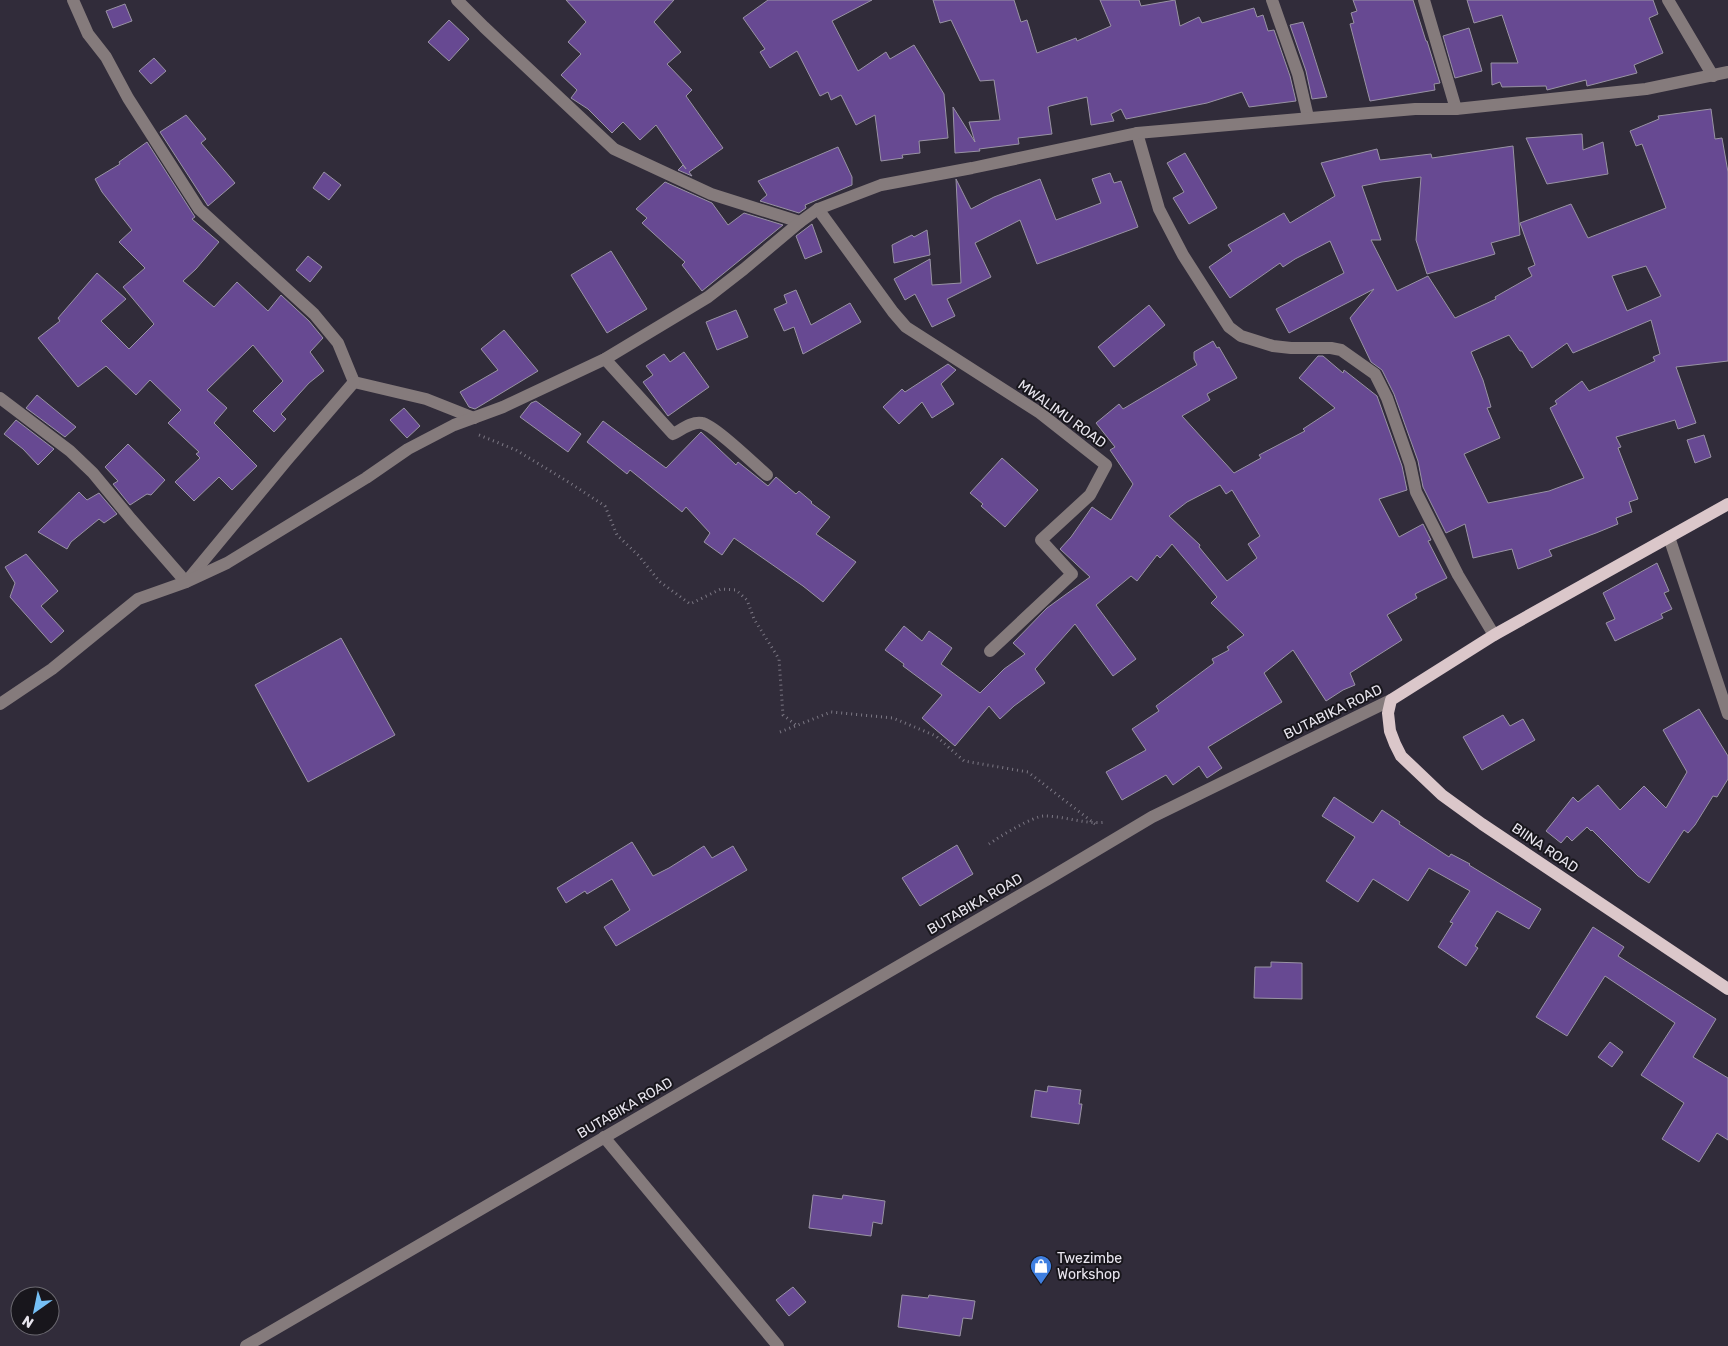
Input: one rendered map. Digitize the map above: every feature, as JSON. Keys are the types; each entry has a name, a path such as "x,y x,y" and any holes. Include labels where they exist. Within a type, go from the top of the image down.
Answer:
{"main road":[{"name":"BUTABIKA ROAD","path":"1391,700 1494,635 1728,504"},
{"name":"BIINA ROAD","path":"1391,700 1388,713 1394,744 1401,756 1442,795 1728,989"}],"street":[{"path":"73,0 88,34 106,57 128,98 199,209 314,314 338,343 354,382"},
{"path":"457,0 484,28 614,149 711,194 800,222"},
{"path":"1272,0 1298,74 1308,117"},
{"path":"1424,0 1456,108"},
{"path":"1668,0 1713,76"},
{"path":"0,704 52,670 138,599 186,582 227,563 366,478 408,449 454,425 503,407 605,359 708,297 818,209 881,185 1137,133 1308,117 1456,108 1646,89 1728,72"},
{"path":"1137,133 1159,209 1183,255 1229,327 1241,336 1273,346 1341,350 1374,374 1387,398 1410,464 1416,492 1458,574 1494,635"},
{"name":"MWALIMU ROAD","path":"818,209 906,327 1040,413 1106,465 1090,495 1041,540 1072,574 990,651"},
{"path":"605,359 673,434 692,424 702,423 714,429 767,475"},
{"path":"354,382 426,399 474,418"},
{"path":"186,582 286,460 354,382"},
{"path":"0,398 70,451 93,473 130,519 186,582"},
{"path":"1668,537 1728,714"},
{"name":"BUTABIKA ROAD","path":"246,1346 1152,817 1391,700"},
{"path":"604,1137 778,1346"}],"path":[{"path":"454,425 516,450 605,506 617,535 659,581 690,604 721,589 736,590 747,600 754,619 779,659 783,715 796,725"},
{"path":"780,732 831,712 893,718 936,736 964,761 1028,772 1095,824"},
{"path":"989,844 1004,833 1042,816 1095,824 1114,821"}],"building":[{"path":"566,0 674,0 654,22 681,52 667,64 692,90 686,96 723,148 689,172 692,176 678,170 683,165 686,169 656,125 640,140 623,122 612,133 588,109 571,98 577,90 561,75 581,54 568,42 586,22"},
{"path":"768,0 872,0 832,21 858,71 886,52 890,59 914,45 944,94 948,138 919,141 920,153 902,155 903,158 881,161 875,115 856,125 841,95 831,100 828,92 820,96 797,51 770,68 760,52 765,49 743,18"},
{"path":"933,0 1014,0 1021,22 1027,20 1037,53 1076,38 1077,41 1111,26 1100,0 1139,0 1141,6 1175,0 1180,26 1199,17 1202,23 1254,8 1257,17 1263,15 1268,31 1274,30 1290,76 1296,101 1249,107 1242,92 1207,103 1126,119 1121,109 1111,114 1114,121 1091,125 1087,97 1048,107 1052,134 1018,138 1019,144 979,149 980,151 955,153 953,107 975,142 969,122 1000,120 994,80 980,81 951,20 940,23"},
{"path":"1353,0 1413,0 1440,83 1434,84 1435,90 1370,101 1350,24 1354,23 1351,13 1357,11"},
{"path":"1467,0 1653,0 1658,14 1649,18 1663,53 1634,65 1637,73 1587,86 1586,80 1547,90 1546,86 1502,87 1500,82 1492,85 1491,63 1518,63 1502,15 1474,23"},
{"path":"125,4 132,21 113,28 106,11"},
{"path":"449,20 469,39 449,61 428,42"},
{"path":"1303,22 1327,97 1312,99 1306,71 1290,25"},
{"path":"1469,28 1482,71 1455,78 1443,36"},
{"path":"154,58 166,71 151,84 139,71"},
{"path":"1711,109 1715,139 1722,138 1728,172 1728,361 1676,367 1696,423 1678,429 1675,420 1616,437 1621,447 1618,448 1638,499 1629,502 1632,512 1616,518 1618,524 1549,550 1552,556 1518,569 1512,549 1473,558 1465,524 1446,533 1423,487 1418,461 1394,394 1382,370 1371,362 1350,318 1374,289 1289,333 1276,309 1344,273 1330,241 1283,267 1280,263 1230,298 1209,267 1232,251 1228,245 1284,213 1290,223 1335,196 1321,163 1377,149 1380,160 1431,154 1432,158 1513,146 1520,235 1491,243 1495,254 1427,274 1416,240 1421,177 1362,186 1381,240 1371,240 1397,291 1428,276 1455,318 1496,299 1495,297 1532,276 1528,268 1535,265 1520,223 1571,204 1588,238 1666,208 1642,144 1636,146 1630,131 1659,119 1658,116","holes":["1646,266 1661,296 1627,311 1612,276","1651,320 1660,354 1653,357 1655,361 1589,391 1582,381 1555,401 1557,404 1550,408 1584,478 1549,491 1488,503 1464,454 1500,438 1487,408 1491,407 1483,380 1471,352 1509,335 1520,351 1522,351 1532,368 1567,343 1573,353"]},
{"path":"186,115 206,139 201,143 235,183 208,206 160,132"},
{"path":"1582,134 1583,150 1603,142 1608,174 1547,184 1526,138"},
{"path":"147,142 195,217 192,219 219,242 183,281 214,307 237,282 268,311 281,295 309,321 323,338 310,352 324,371 309,383 281,414 286,419 274,432 253,411 283,381 253,345 207,390 227,408 214,423 257,466 232,490 219,477 194,501 175,482 200,458 196,454 199,452 168,423 181,410 150,380 136,395 106,366 78,387 38,338 60,321 58,318 97,273 126,299 101,321 129,349 154,324 123,287 145,268 119,242 132,230 102,192 95,179 120,164 119,162"},
{"path":"838,147 852,177 852,185 805,205 806,208 799,213 760,201 767,195 758,181"},
{"path":"1185,153 1217,208 1189,224 1173,198 1184,192 1167,163"},
{"path":"324,172 341,185 329,200 313,188"},
{"path":"1110,173 1114,183 1121,181 1138,227 1037,264 1020,220 975,243 991,277 947,299 955,316 932,327 915,294 905,300 894,279 930,259 932,285 961,283 956,179 971,209 994,197 1040,179 1056,220 1101,203 1092,179"},
{"path":"665,182 712,203 728,225 744,213 783,225 702,291 682,265 685,262 642,223 647,218 636,209"},
{"path":"812,224 822,252 805,259 796,236"},
{"path":"927,230 930,255 894,263 892,245"},
{"path":"611,251 647,309 607,333 571,275"},
{"path":"308,256 322,267 310,282 296,270"},
{"path":"796,290 811,325 850,303 861,322 803,354 794,327 784,331 774,309 787,303 784,295"},
{"path":"1149,305 1165,325 1114,367 1098,347"},
{"path":"736,310 748,337 717,350 706,322"},
{"path":"504,330 538,371 475,409 469,407 460,392 498,370 481,349"},
{"path":"1213,341 1217,348 1219,347 1237,378 1207,394 1210,400 1182,416 1234,473 1261,458 1259,455 1305,431 1303,429 1335,408 1299,378 1318,356 1323,356 1343,373 1344,370 1377,396 1402,466 1407,490 1379,499 1399,537 1423,524 1431,540 1428,541 1447,578 1415,594 1417,598 1387,615 1402,640 1350,673 1355,685 1326,701 1293,650 1264,673 1282,702 1208,747 1222,768 1207,778 1199,766 1173,785 1166,775 1122,800 1106,772 1146,750 1132,729 1159,711 1156,706 1214,663 1212,659 1229,650 1227,647 1244,635 1211,603 1217,597 1172,544 1160,558 1157,555 1137,581 1131,576 1096,605 1136,659 1113,676 1075,624 1035,669 1045,683 1000,719 989,706 955,746 922,718 942,695 885,650 904,626 922,641 929,631 952,648 941,664 980,693 1004,669 1025,654 1013,643 1047,608 1090,577 1060,549 1092,507 1111,520 1133,484 1110,450 1115,447 1096,423 1119,404 1123,409 1197,365 1194,359 1194,352","holes":["1220,485 1226,494 1232,490 1260,536 1248,544 1257,558 1227,581 1199,547 1200,545 1169,516 1187,502"]},
{"path":"684,352 709,387 668,416 643,382 653,375 646,366 664,354 670,362"},
{"path":"948,364 956,370 941,384 954,404 932,418 922,402 899,424 883,407 902,389 905,392"},
{"path":"37,395 76,427 65,437 26,408"},
{"path":"536,401 581,434 568,452 520,417 531,403"},
{"path":"404,408 420,426 407,438 390,420"},
{"path":"16,420 54,449 38,465 23,449 4,434"},
{"path":"603,421 666,468 701,432 736,465 738,462 768,486 776,477 796,494 799,491 830,517 816,534 856,562 823,602 734,538 722,555 704,542 710,533 686,507 682,512 630,470 627,474 587,442"},
{"path":"1704,435 1711,457 1695,463 1687,440"},
{"path":"128,444 165,480 151,495 147,494 130,505 113,484 118,481 105,467"},
{"path":"1002,458 1038,490 1005,527 981,506 983,504 970,493"},
{"path":"79,492 87,500 99,493 117,514 104,523 99,519 71,542 67,549 38,532"},
{"path":"26,554 58,591 41,606 64,631 51,643 10,597 15,583 5,567"},
{"path":"1657,563 1669,591 1664,593 1672,609 1661,614 1663,618 1615,641 1606,623 1615,619 1603,593"},
{"path":"341,638 395,735 308,782 255,685"},
{"path":"1699,709 1728,756 1728,779 1717,797 1713,796 1695,825 1688,833 1684,830 1649,883 1638,876 1587,827 1572,841 1567,836 1561,843 1546,831 1573,797 1578,802 1598,785 1620,810 1644,786 1666,808 1687,772 1663,730"},
{"path":"1503,715 1510,726 1523,719 1535,740 1482,770 1463,737"},
{"path":"1334,797 1373,823 1382,810 1400,822 1399,824 1449,857 1451,854 1470,864 1541,909 1529,929 1497,911 1475,946 1478,948 1466,966 1438,947 1453,923 1450,922 1470,891 1429,868 1408,901 1373,879 1358,902 1326,881 1355,837 1322,816"},
{"path":"632,842 653,876 704,846 712,858 733,846 747,870 616,946 604,927 630,910 612,879 587,894 585,891 566,903 557,888"},
{"path":"957,845 973,874 920,906 902,878"},
{"path":"1593,927 1624,947 1618,956 1716,1019 1693,1057 1728,1078 1728,1140 1717,1133 1699,1162 1662,1139 1684,1103 1641,1075 1675,1023 1605,976 1567,1036 1536,1017"},
{"path":"1271,962 1302,963 1302,999 1254,998 1255,967 1271,967"},
{"path":"1610,1042 1623,1052 1612,1067 1598,1057"},
{"path":"1048,1086 1081,1090 1079,1104 1082,1104 1079,1124 1031,1117 1035,1090 1047,1092"},
{"path":"813,1195 842,1199 843,1195 885,1201 882,1224 873,1222 871,1236 809,1228"},
{"path":"793,1287 806,1302 789,1316 776,1300"},
{"path":"902,1295 928,1298 929,1295 975,1301 972,1319 963,1318 960,1336 898,1327"}],"place":[{"name":"Twezimbe Workshop","path":"1041,1285"}]}
